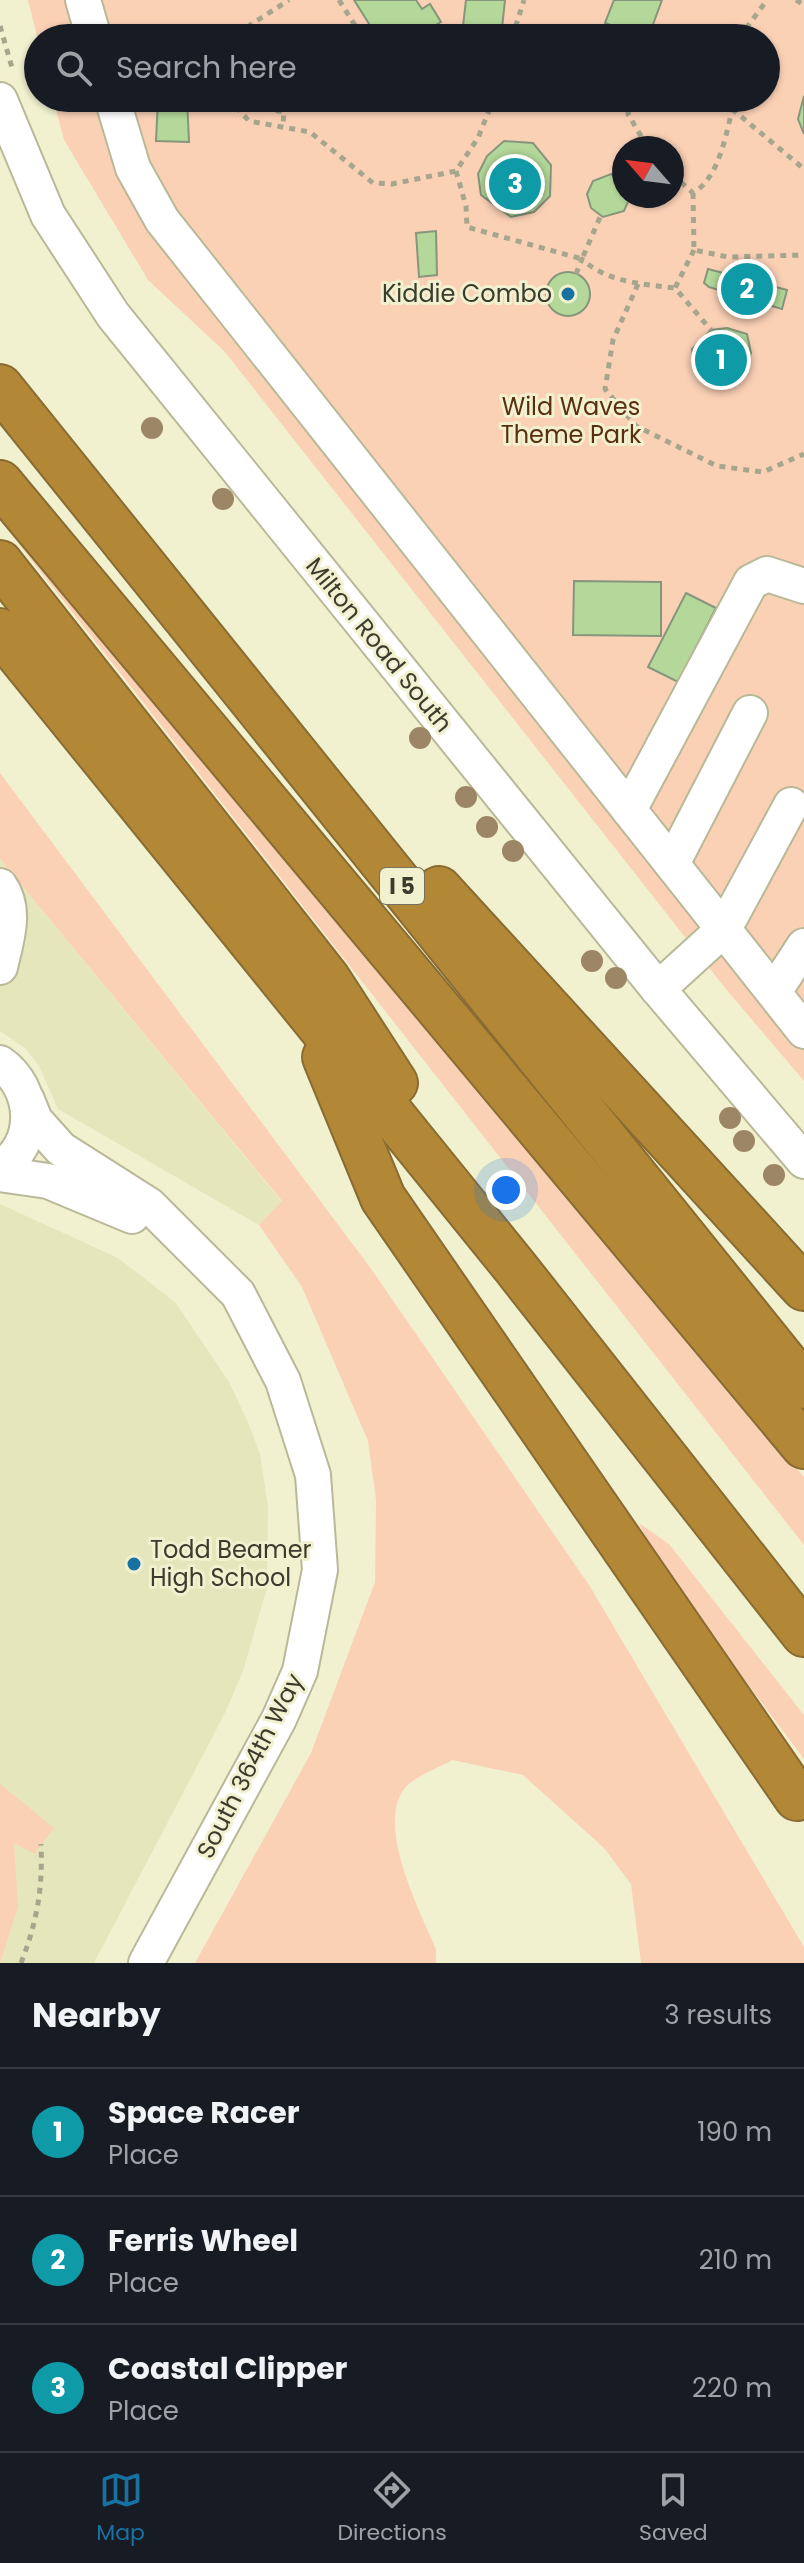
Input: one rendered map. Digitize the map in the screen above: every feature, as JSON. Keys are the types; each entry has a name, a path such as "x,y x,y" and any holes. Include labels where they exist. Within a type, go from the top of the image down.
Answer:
{"highway":[{"name":"I 5","path":"0,387 804,1386"},
{"name":"I 5","path":"0,483 804,1446"},
{"path":"0,563 327,978 515,1267"},
{"path":"145,568 804,1288"},
{"path":"0,631 307,1014 515,1267 804,1634"},
{"path":"307,1014 383,1198 797,1798"}],"street":[{"path":"83,0 90,24"},
{"name":"Milton Road South","path":"0,100 48,215 113,315 658,989 804,1161"},
{"path":"116,112 133,168 162,220 804,1031"},
{"path":"629,810 751,582 767,574 804,586"},
{"path":"672,864 750,713"},
{"path":"658,989 724,929 791,805"},
{"path":"0,886 7,896 10,928 0,967"},
{"path":"774,992 804,946"},
{"name":"South 364th Way","path":"0,1063 20,1084 35,1120 61,1149 149,1205 238,1294 283,1381 313,1475 320,1570 300,1671 279,1719 146,1963"},
{"path":"0,1168 22,1145 29,1123 27,1100"},
{"name":"South 364th Way","path":"0,1174 27,1175 73,1190 139,1219 199,1253"}],"path":[{"path":"252,24 289,0"},
{"path":"339,0 355,24"},
{"path":"516,24 524,0"},
{"path":"749,24 767,0"},
{"path":"796,0 804,5"},
{"path":"241,112 249,121 310,132 373,183 392,184 456,171 478,138 488,112"},
{"path":"283,126 284,112"},
{"path":"628,112 641,136"},
{"path":"693,193 705,187 719,155 731,112"},
{"path":"736,112 804,169"},
{"path":"456,171 466,206 467,227 582,259 596,272 638,284 675,288 711,330"},
{"path":"675,288 694,250 693,193 684,185"},
{"path":"576,274 601,215"},
{"path":"694,250 728,257 804,255"},
{"path":"638,284 613,340 605,389 636,426 717,466 763,472 804,454"},
{"path":"21,1963 35,1927 43,1886 41,1844"}],"shaded area":[{"path":"0,859 282,1202 259,1225 58,1109 39,1066 26,1049 0,1031"},
{"name":"Todd Beamer High School","path":"0,1204 118,1258 176,1303 229,1382 248,1422 260,1454 268,1507 267,1588 243,1671 225,1713 94,1963 0,1963"}],"green space":[{"name":"Wild Waves Theme Park","path":"28,0 804,0 804,1081 725,988 225,352 148,280 64,140 57,112 780,112 780,24 34,24"},
{"path":"0,520 4,520 804,1477 804,1545"},
{"path":"0,773 372,1270 589,1585 804,1947 804,1963 641,1963 631,1884 604,1848 523,1775 452,1760 404,1789 397,1805 395,1825 411,1892 436,1949 436,1963 195,1963 311,1753 375,1582 376,1500 368,1441 302,1287 259,1225 282,1201 0,859"},
{"path":"639,1523 669,1544 804,1715 804,1759 671,1582 652,1553"},
{"path":"0,1784 54,1828 34,1854 14,1843 18,1907 0,1963"}],"building":[{"path":"354,0 416,0 422,9 430,4 441,22 438,24 369,24"},
{"path":"466,0 505,0 502,24 463,24"},
{"path":"614,0 662,0 653,24 605,23"},
{"path":"804,96 804,134 798,119"},
{"path":"157,112 188,112 189,142 156,141"},
{"path":"504,141 533,143 551,165 550,196 534,212 511,217 481,195 478,174 487,156"},
{"path":"612,175 612,208 625,208 624,211 603,217 591,208 587,194 593,181"},
{"path":"436,231 437,275 419,277 416,233"},
{"path":"708,269 787,290 782,309 709,287 704,283"},
{"name":"Kiddie Combo","path":"568,272 583,279 590,294 583,309 568,316 553,309 546,294 553,279"},
{"path":"727,328 747,334 751,353 742,380 722,387 702,378 694,367 692,349 711,330"},
{"path":"574,581 661,582 661,636 573,635"},
{"path":"686,593 716,608 678,682 648,667"}],"place":[{"name":"Coastal Clipper","path":"515,184"},
{"name":"Ferris Wheel","path":"747,289"},
{"name":"Kiddie Combo","path":"568,294"},
{"name":"Space Racer","path":"721,360"},
{"name":"Todd Beamer High School","path":"134,1564"}]}
